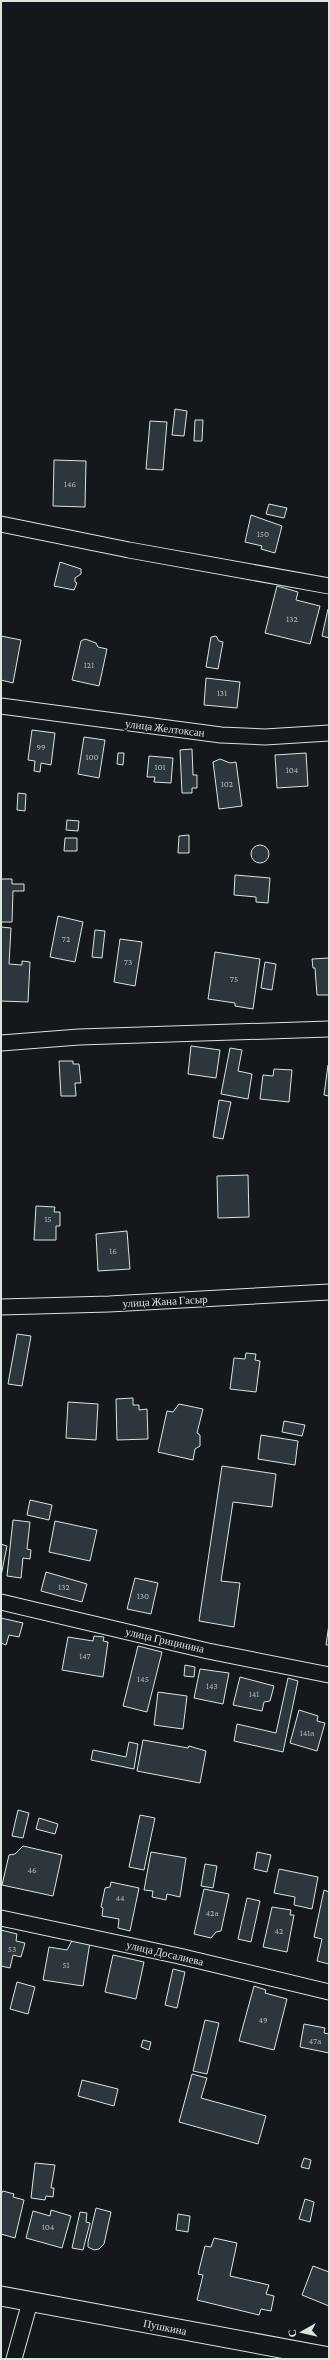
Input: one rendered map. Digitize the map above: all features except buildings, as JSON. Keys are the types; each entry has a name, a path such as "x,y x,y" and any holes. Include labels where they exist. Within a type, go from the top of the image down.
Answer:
{"street":[{"path":"1,524 129,550 329,586"},
{"name":"улица Желтоксан","path":"1,706 222,735 265,737 329,733"},
{"path":"1,1043 79,1037 329,1029"},
{"name":"улица Жана Гасыр","path":"1,1307 109,1304 329,1292"},
{"name":"улица Грицинина","path":"1,1602 208,1650 329,1675"},
{"name":"улица Досалиева","path":"1,1918 179,1956 329,1992"},
{"name":"Пушкина","path":"1,2296 329,2357"},
{"path":"14,2359 30,2302"}]}
